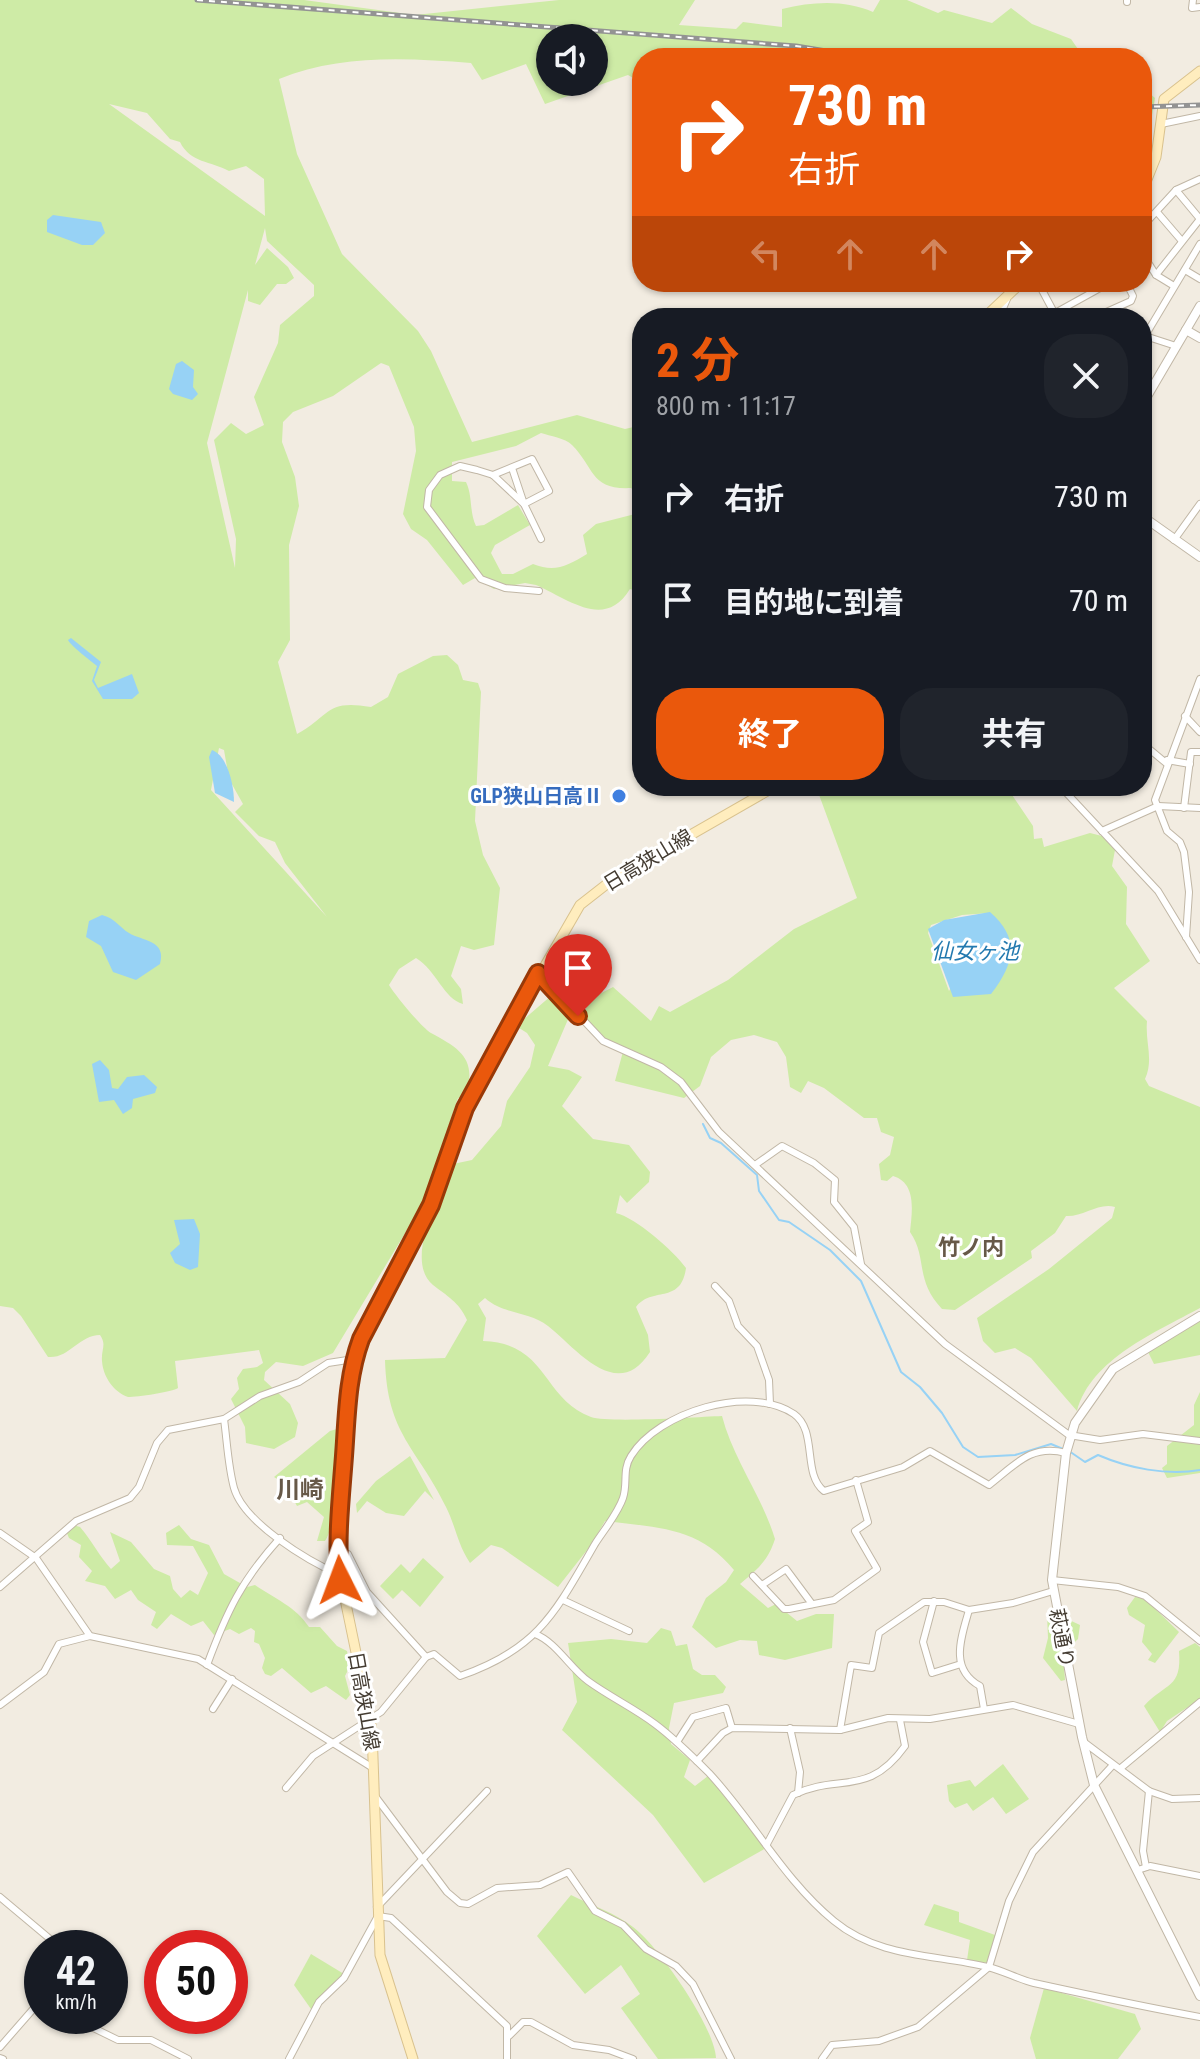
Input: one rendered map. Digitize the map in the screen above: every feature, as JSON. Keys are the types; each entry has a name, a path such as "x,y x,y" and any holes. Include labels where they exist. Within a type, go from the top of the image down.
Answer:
{"main road":[{"path":"1152,169 1167,95 1200,71"},
{"path":"994,308 1010,292"},
{"name":"日高狭山線","path":"413,2059 383,1973 371,1719 340,1577 338,1550 354,1359 431,1205 470,1097 572,915 593,894 759,796"}],"street":[{"path":"1193,0 1192,8 1200,7"},
{"path":"1161,124 1200,116"},
{"path":"1152,217 1176,190 1200,179"},
{"path":"1156,275 1200,219 1176,190"},
{"path":"1157,212 1181,240"},
{"path":"1152,322 1200,244"},
{"path":"1152,269 1156,275 1174,286"},
{"path":"1185,270 1200,279"},
{"path":"1003,308 1010,292"},
{"path":"1068,308 1095,292"},
{"path":"1115,308 1131,301 1131,292"},
{"path":"1152,388 1200,306"},
{"path":"1186,330 1200,338"},
{"path":"1152,339 1176,346"},
{"path":"493,475 532,459 549,491 524,504"},
{"path":"524,504 493,475 460,466 446,471 429,490 427,507 481,579 505,588 539,591"},
{"path":"512,468 524,504 541,539"},
{"path":"507,491 518,486"},
{"path":"1174,540 1200,504"},
{"path":"1152,524 1200,557"},
{"path":"1186,937 1189,892 1184,852 1180,842 1167,831 1155,800 1166,762 1198,691 1200,679"},
{"path":"1185,716 1200,732"},
{"path":"1152,751 1166,762 1190,764"},
{"path":"1184,808 1191,752 1200,752"},
{"path":"1069,796 1158,891 1200,960"},
{"path":"1102,831 1158,806 1200,808"},
{"path":"538,973 603,1041 661,1067 681,1082 719,1132 956,1353 1069,1435 1100,1440 1143,1434 1200,1441"},
{"path":"755,1165 780,1144 814,1163 835,1180 834,1202 854,1227 861,1264"},
{"path":"715,1286 729,1301 738,1326 757,1346 769,1380 770,1404"},
{"name":"萩通り","path":"1200,1316 1113,1369 1069,1435 1052,1580 1082,1740 1094,1785 1142,1868 1200,1996"},
{"path":"0,1587 76,1521 130,1498 139,1487 157,1443 168,1430 224,1419 260,1396 299,1382 328,1363 354,1359"},
{"path":"286,1788 313,1756 381,1712 426,1657 434,1654 460,1676 507,1654 535,1634 553,1617 623,1500 625,1471 641,1443 691,1412 751,1399 791,1413 804,1426 821,1491 903,1467 930,1451 989,1485 1008,1467 1034,1452 1053,1449 1066,1453"},
{"path":"224,1419 239,1499 255,1520 313,1564 367,1592"},
{"path":"753,1576 784,1609 834,1600 877,1569 855,1531 868,1522 856,1480"},
{"path":"0,1533 36,1558 90,1636"},
{"path":"207,1665 248,1574 280,1538"},
{"path":"338,1550 348,1554 367,1592 426,1657"},
{"path":"762,1585 786,1569 812,1604"},
{"path":"1052,1580 1118,1587 1145,1596 1200,1641"},
{"path":"840,1730 851,1665 872,1668 879,1633 914,1607 934,1601 969,1610 1013,1603 1053,1591"},
{"path":"563,1600 629,1631"},
{"path":"934,1601 923,1642 932,1673 961,1664"},
{"path":"969,1610 960,1640 961,1664 965,1675 980,1686 984,1709"},
{"path":"535,1634 545,1638 590,1683 654,1722 677,1742 697,1761 804,1891 834,1921 865,1942 891,1951 989,1967 1031,1982 1121,2004 1200,2017"},
{"path":"0,1705 44,1672 59,1644 90,1636 178,1653 207,1665 374,1769"},
{"path":"213,1709 232,1679"},
{"path":"1122,1767 1200,1702"},
{"path":"697,1761 732,1728 840,1730 873,1720 930,1719 984,1709 1022,1707 1079,1724"},
{"path":"677,1742 693,1717 726,1708 732,1728"},
{"path":"798,1793 850,1784 885,1771 905,1746 900,1720"},
{"path":"767,1844 798,1793 800,1772 790,1728"},
{"path":"1082,1740 1112,1766 1122,1767 1149,1791 1172,1799 1200,1798"},
{"path":"822,2059 832,2045 879,2041 918,2027 989,1967 1009,1901 1033,1852 1112,1766"},
{"path":"289,2059 319,2002 344,1978 378,1911 487,1791"},
{"path":"1149,1791 1142,1868 1200,1876"},
{"path":"374,1796 447,1892 465,1904 497,1888 540,1885 568,1872 595,1911 623,1925 646,1949 676,1966 693,1984 731,2059"},
{"path":"0,1897 39,1930"},
{"path":"378,1911 391,1918 507,2026 507,2059"},
{"path":"0,2047 24,2020"},
{"path":"509,2036 523,2022 531,2022 573,2045 609,2050 633,2059"},
{"path":"106,2034 118,2040 151,2040 188,2059"}],"green space":[{"path":"0,0 304,0 415,15 559,0 695,0 679,25 736,29 743,22 782,27 782,9 794,6 841,4 873,12 880,0 907,0 938,13 944,10 992,23 1011,8 1032,24 1071,39 1077,48 632,48 632,77 628,75 608,82 608,24 536,24 536,85 526,64 482,80 471,63 423,60 374,60 326,65 279,79 297,154 342,254 418,331 431,351 472,442 577,415 625,429 632,427 632,489 618,488 600,481 572,445 541,433 516,446 452,462 452,481 466,482 476,526 484,525 518,505 530,525 495,545 491,553 502,574 513,574 533,564 548,568 567,565 587,554 583,535 596,524 632,515 632,590 610,608 598,610 574,604 536,585 525,583 494,589 475,578 463,585 427,540 411,529 403,514 416,451 414,427 389,366 381,363 333,396 293,412 283,422 282,442 295,477 299,506 289,545 290,640 278,662 297,734 337,707 371,707 388,697 398,674 433,656 447,655 458,665 463,680 478,683 481,692 475,821 483,855 500,888 494,945 474,950 461,946 451,976 461,989 463,1004 450,996 416,958 399,969 389,985 421,1024 464,1057 468,1065 469,1084 465,1097 458,1098 422,1205 333,1353 303,1366 276,1362 265,1372 264,1380 290,1404 298,1423 295,1437 274,1449 246,1443 245,1427 231,1399 239,1389 237,1378 243,1369 263,1363 259,1350 175,1361 178,1388 128,1397 114,1388 107,1378 100,1335 86,1339 55,1357 48,1357 13,1308 0,1306","holes":["109,104 147,113 170,139 180,142 195,158 229,171 246,166 264,179 265,216","265,228 267,241 314,285 314,296 280,325 278,343 254,397 264,425 246,434 231,423 214,440 236,539 235,568 207,443 248,290 248,301 260,305 277,284 286,284 294,278 288,267 267,248 255,265","219,748 224,750 229,779 243,804 235,812 259,836 275,842 285,863 327,917 211,790"]},
{"path":"541,96 568,96 545,104"},
{"path":"819,796 1013,796 1033,826 1034,839 1042,838 1044,847 1090,833 1102,836 1115,850 1112,866 1127,887 1126,924 1150,961 1114,988 1147,1021 1149,1065 1145,1079 1149,1086 1200,1107 1200,1308 1145,1337 1110,1362 1084,1393 1077,1411 1031,1358 1015,1348 995,1353 983,1341 977,1318 1049,1269 1112,1218 1115,1207 1103,1206 1066,1216 1055,1233 1031,1251 1032,1258 955,1310 942,1309 928,1288 919,1251 910,1232 912,1207 906,1185 893,1176 887,1181 881,1180 879,1164 890,1155 894,1137 881,1132 877,1118 864,1118 824,1088 808,1081 801,1093 790,1087 786,1057 777,1042 754,1035 731,1040 711,1057 700,1086 684,1098 615,1081 624,1048 606,1040 584,1017 588,1000 613,987 651,1021 659,1006 670,1012 728,980 794,929 857,898","holes":["990,913 949,991 928,933 931,925 962,915"]},
{"path":"552,995 569,1017 548,1066 569,1070 582,1077 562,1106 593,1139 629,1145 650,1172 649,1182 627,1203 620,1195 616,1213 634,1221 654,1236 686,1268 678,1287 650,1297 636,1307 648,1335 650,1352 637,1367 624,1373 610,1372 597,1366 541,1321 500,1307 485,1298 478,1304 486,1318 483,1341 504,1344 520,1351 533,1361 563,1398 591,1417 633,1420 722,1416 775,1539 761,1564 740,1584 768,1608 776,1604 797,1621 816,1614 834,1614 832,1648 785,1660 759,1655 757,1641 740,1640 716,1648 692,1627 706,1598 726,1582 734,1570 706,1545 691,1537 659,1528 605,1521 591,1545 558,1587 502,1548 491,1545 470,1563 446,1507 398,1424 391,1406 385,1360 445,1358 467,1320 456,1304 425,1274 423,1243 433,1208 453,1164 472,1160 501,1126 507,1101 530,1067 535,1045 527,1033 516,1026"},
{"path":"1200,1321 1200,1355 1154,1364 1148,1352"},
{"path":"1200,1392 1200,1473 1167,1478 1162,1468 1167,1464 1167,1446 1194,1425 1194,1405"},
{"path":"337,1429 335,1504 325,1541 317,1541 324,1517 307,1502 297,1506 285,1484 274,1477 330,1431"},
{"path":"410,1456 434,1500 425,1491 404,1516 386,1513 367,1501 357,1513 356,1504 376,1481"},
{"path":"73,1525 80,1527 111,1569 120,1561 110,1532 131,1542 154,1569 170,1576 173,1589 181,1598 190,1590 198,1595 208,1573 193,1546 167,1545 166,1533 179,1525 191,1539 209,1545 224,1574 247,1587 255,1585 298,1614 309,1627 320,1627 337,1646 347,1651 350,1666 345,1676 350,1695 346,1700 326,1686 311,1693 282,1668 271,1676 265,1674 262,1668 265,1658 259,1644 254,1642 255,1631 251,1628 239,1634 230,1629 214,1635 203,1621 191,1626 171,1614 157,1629 151,1625 156,1612 138,1600 131,1590 115,1599 105,1586 85,1581 92,1571 79,1557 81,1545 69,1538 66,1531"},
{"path":"423,1558 444,1577 420,1607 402,1590 393,1599 380,1586 401,1564 410,1573"},
{"path":"1135,1597 1144,1598 1179,1632 1155,1663 1148,1660 1152,1654 1142,1642 1145,1625 1129,1615 1127,1608"},
{"path":"1050,1611 1080,1625 1078,1639 1063,1653 1065,1680 1061,1681 1043,1658 1048,1638 1047,1613"},
{"path":"661,1628 671,1631 676,1646 687,1644 693,1669 702,1675 715,1675 726,1687 723,1693 674,1703 669,1728 671,1744 690,1760 684,1777 695,1786 708,1776 766,1848 704,1883 653,1815 562,1730 577,1702 568,1643 611,1639 647,1643"},
{"path":"1195,1643 1200,1647 1200,1699 1167,1721 1160,1732 1144,1706 1175,1679 1179,1651"},
{"path":"1003,1764 1029,1799 1006,1814 993,1797 973,1811 967,1803 955,1808 949,1801 947,1785 970,1780 975,1787"},
{"path":"571,1895 619,1918 644,1937 670,1968 696,2008 713,2044 716,2058 658,2059 621,2008 640,1994 621,1965 585,1994 537,1936"},
{"path":"934,1904 959,1912 959,1922 995,1935 987,1963 967,1960 970,1940 924,1925"},
{"path":"311,1954 344,1974 311,2009 294,1985"},
{"path":"1044,1988 1135,2014 1141,2029 1118,2059 1036,2059 1030,2038"}],"water":[{"path":"53,215 101,222 105,233 93,245 82,245 47,232 47,220"},
{"path":"182,361 194,370 193,387 198,394 192,400 173,394 169,389 176,364"},
{"path":"71,638 101,662 94,680 98,688 132,674 139,693 132,699 103,699 92,681 97,666 70,643 68,640"},
{"path":"212,750 226,765 234,802 215,793 209,757"},
{"name":"仙女ヶ池","path":"990,912 1000,922 1010,942 1011,952 1005,972 991,994 953,997 928,929 944,920"},
{"path":"102,915 114,920 129,933 157,946 160,964 136,980 113,972 101,946 86,937 89,921"},
{"path":"100,1060 109,1070 112,1088 118,1089 127,1077 144,1075 157,1087 155,1093 133,1099 132,1108 123,1114 114,1100 99,1102 92,1064"},
{"path":"194,1219 200,1234 198,1267 190,1270 175,1263 170,1253 180,1244 174,1220"}],"waterway":[{"path":"703,1124 710,1138 721,1143 757,1175 759,1191 779,1220 789,1222 830,1250 861,1281 901,1372 920,1387 942,1413 963,1447 978,1457 1015,1455 1051,1444 1063,1449"},
{"path":"1069,1451 1085,1462 1098,1455 1148,1470 1200,1470"}],"railway":[{"path":"197,0 808,48"},
{"path":"1152,107 1200,105"}],"place":[{"name":"GLP狭山日高Ⅱ","path":"619,796"}],"district":[{"name":"竹ノ内","path":"971,1247"},
{"name":"川崎","path":"300,1490"}],"route":[{"path":"340,1580 338,1532 350,1378 361,1339 431,1205 475,1087 538,973 578,1016"}]}
